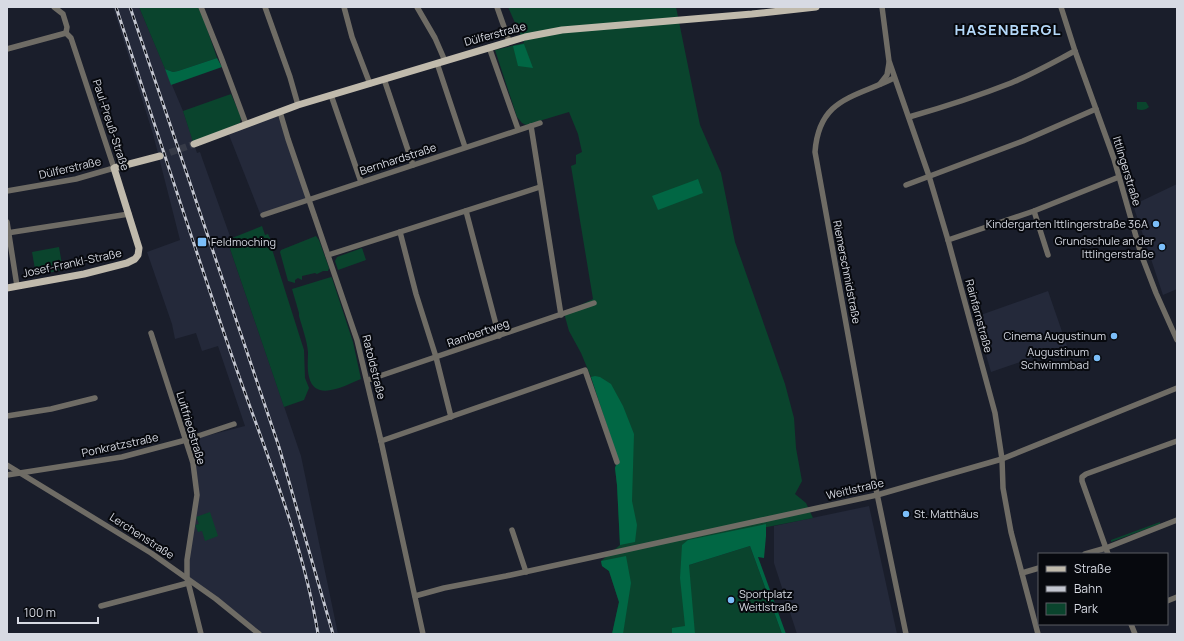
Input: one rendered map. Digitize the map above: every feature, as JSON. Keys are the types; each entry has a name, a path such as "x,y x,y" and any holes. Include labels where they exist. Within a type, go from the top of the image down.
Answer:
{"main road":[{"name":"Dülferstraße","path":"194,144 298,106 509,41 562,30 730,16 816,7"},
{"name":"Dülferstraße","path":"114,168 160,156"},
{"name":"Paul-Preuß-Straße","path":"114,168 139,248 138,255"},
{"name":"Josef-Frankl-Straße","path":"7,288 84,274 121,264 135,259 138,255"}],"street":[{"name":"Paul-Preuß-Straße","path":"54,7 63,14 67,27 66,33 71,38 114,168"},
{"path":"201,7 246,124"},
{"path":"265,7 288,69 298,106"},
{"path":"344,7 352,37 370,84"},
{"path":"417,7 435,38 445,61"},
{"path":"497,7 509,41"},
{"name":"Rainfarnstraße","path":"882,7 889,61 929,176 995,413 1002,459 1003,488 1011,532 1038,634"},
{"name":"Ittlingerstraße","path":"1061,7 1119,177 1141,254 1156,293 1177,340"},
{"path":"7,49 66,33"},
{"path":"489,47 518,129"},
{"path":"909,117 941,108 1013,82 1075,51"},
{"path":"880,86 887,75 889,61"},
{"path":"437,63 465,147"},
{"name":"Riemerschmidstraße","path":"894,78 880,86 845,99 836,104 820,126 816,138 815,152 877,495 906,634"},
{"path":"384,79 413,165"},
{"path":"331,96 361,182"},
{"path":"906,186 929,176 1023,142 1096,109"},
{"name":"Ratoldstraße","path":"280,112 357,340 368,380 423,634"},
{"name":"Bernhardstraße","path":"263,215 518,129 540,123"},
{"path":"531,126 561,315"},
{"name":"Dülferstraße","path":"7,191 76,179 114,168"},
{"path":"948,240 1034,211 1119,177"},
{"path":"328,255 540,187"},
{"path":"466,211 499,336"},
{"path":"1034,211 1048,255"},
{"path":"8,232 129,214"},
{"path":"7,222 17,286"},
{"path":"400,232 416,294 436,357 451,417"},
{"name":"Rambertweg","path":"368,380 594,303"},
{"name":"Luitfriedstraße","path":"150,333 193,463 196,496 186,560 187,580 201,634"},
{"path":"381,442 585,370 617,462"},
{"name":"Weitlstraße","path":"415,596 877,495 1002,459 1177,388"},
{"path":"7,416 51,409 95,398"},
{"name":"Ponkratzstraße","path":"7,476 122,457 186,440 234,424"},
{"path":"1108,553 1082,481 1082,477 1177,441"},
{"name":"Lerchenstraße","path":"7,465 19,474 144,549 216,599 259,634"},
{"path":"1088,553 1106,548 1177,520"},
{"path":"512,530 526,572"},
{"path":"1022,573 1038,568"},
{"path":"101,606 187,580"}],"shaded area":[{"path":"113,7 139,7 183,111 197,153 200,152 231,239 227,240 301,456 338,634 257,634 184,576 195,494 186,441 245,426 218,346 202,351 196,333 175,339 172,324 147,252 180,240 153,134"},
{"path":"277,113 307,199 261,216 229,135"},
{"name":"Grundschule an der Ittlingerstraße","path":"1177,184 1177,289 1163,295 1133,205"},
{"path":"1048,291 1067,346 991,372 975,317"},
{"path":"869,506 897,634 797,634 774,563 774,526"}],"green space":[{"path":"139,7 198,7 217,58 178,71 173,72 165,69"},
{"path":"508,7 676,7 700,125 721,173 735,242 785,384 794,418 796,448 802,481 795,494 806,503 813,518 687,543 689,565 750,546 782,634 612,634 619,602 609,571 602,566 601,561 620,545 615,468 618,460 591,377 581,353 569,331 564,313 593,299 571,166 576,164 576,155 582,152 578,134 569,112 526,125 517,117 495,50 524,43"},
{"path":"524,44 533,68 518,66 513,46"},
{"path":"217,58 222,67 171,85 165,69 173,72 178,71"},
{"path":"231,94 241,117 240,123 193,142 183,111"},
{"path":"1137,102 1146,102 1149,107 1143,110 1137,109"},
{"path":"698,179 703,193 658,210 652,196"},
{"path":"262,226 265,235 268,234 273,245 271,246 304,350 305,378 309,388 304,400 284,407 227,240"},
{"path":"316,236 319,240 329,268 328,271 302,276 302,280 298,278 295,280 295,283 288,281 280,252 281,250"},
{"path":"59,247 63,270 36,275 32,252"},
{"path":"362,248 366,260 338,270 335,261 337,257"},
{"path":"331,277 353,342 361,379 340,388 324,391 312,385 309,377 307,343 292,289"},
{"path":"591,377 600,377 611,384 623,406 634,434 632,501 637,525 635,542 620,545 615,468 618,459"},
{"path":"210,512 218,536 205,541 202,531 198,532 195,525 199,524 196,517"},
{"path":"1160,522 1160,524 1111,542 1111,540"},
{"path":"766,524 764,558 758,557 786,634 782,634 750,546 689,565 695,634 672,634 672,628 685,626 680,578 682,545 688,540"},
{"path":"626,556 631,583 623,634 612,634 619,602 609,571 602,566 601,561"}],"tunnel":[{"path":"160,156 194,144"}],"railway":[{"path":"116,7 234,362 282,496 303,565 318,634"},
{"path":"130,7 279,447 333,634"}],"place":[{"name":"Kindergarten Ittlingerstraße 36A","path":"1156,224"},
{"name":"Feldmoching","path":"202,242"},
{"name":"Grundschule an der Ittlingerstraße","path":"1162,247"},
{"name":"Cinema Augustinum","path":"1114,336"},
{"name":"Augustinum Schwimmbad","path":"1097,358"},
{"name":"St. Matthäus","path":"906,514"},
{"name":"Sportplatz Weitlstraße","path":"731,600"}],"district":[{"name":"HASENBERGL","path":"1008,30"}]}
